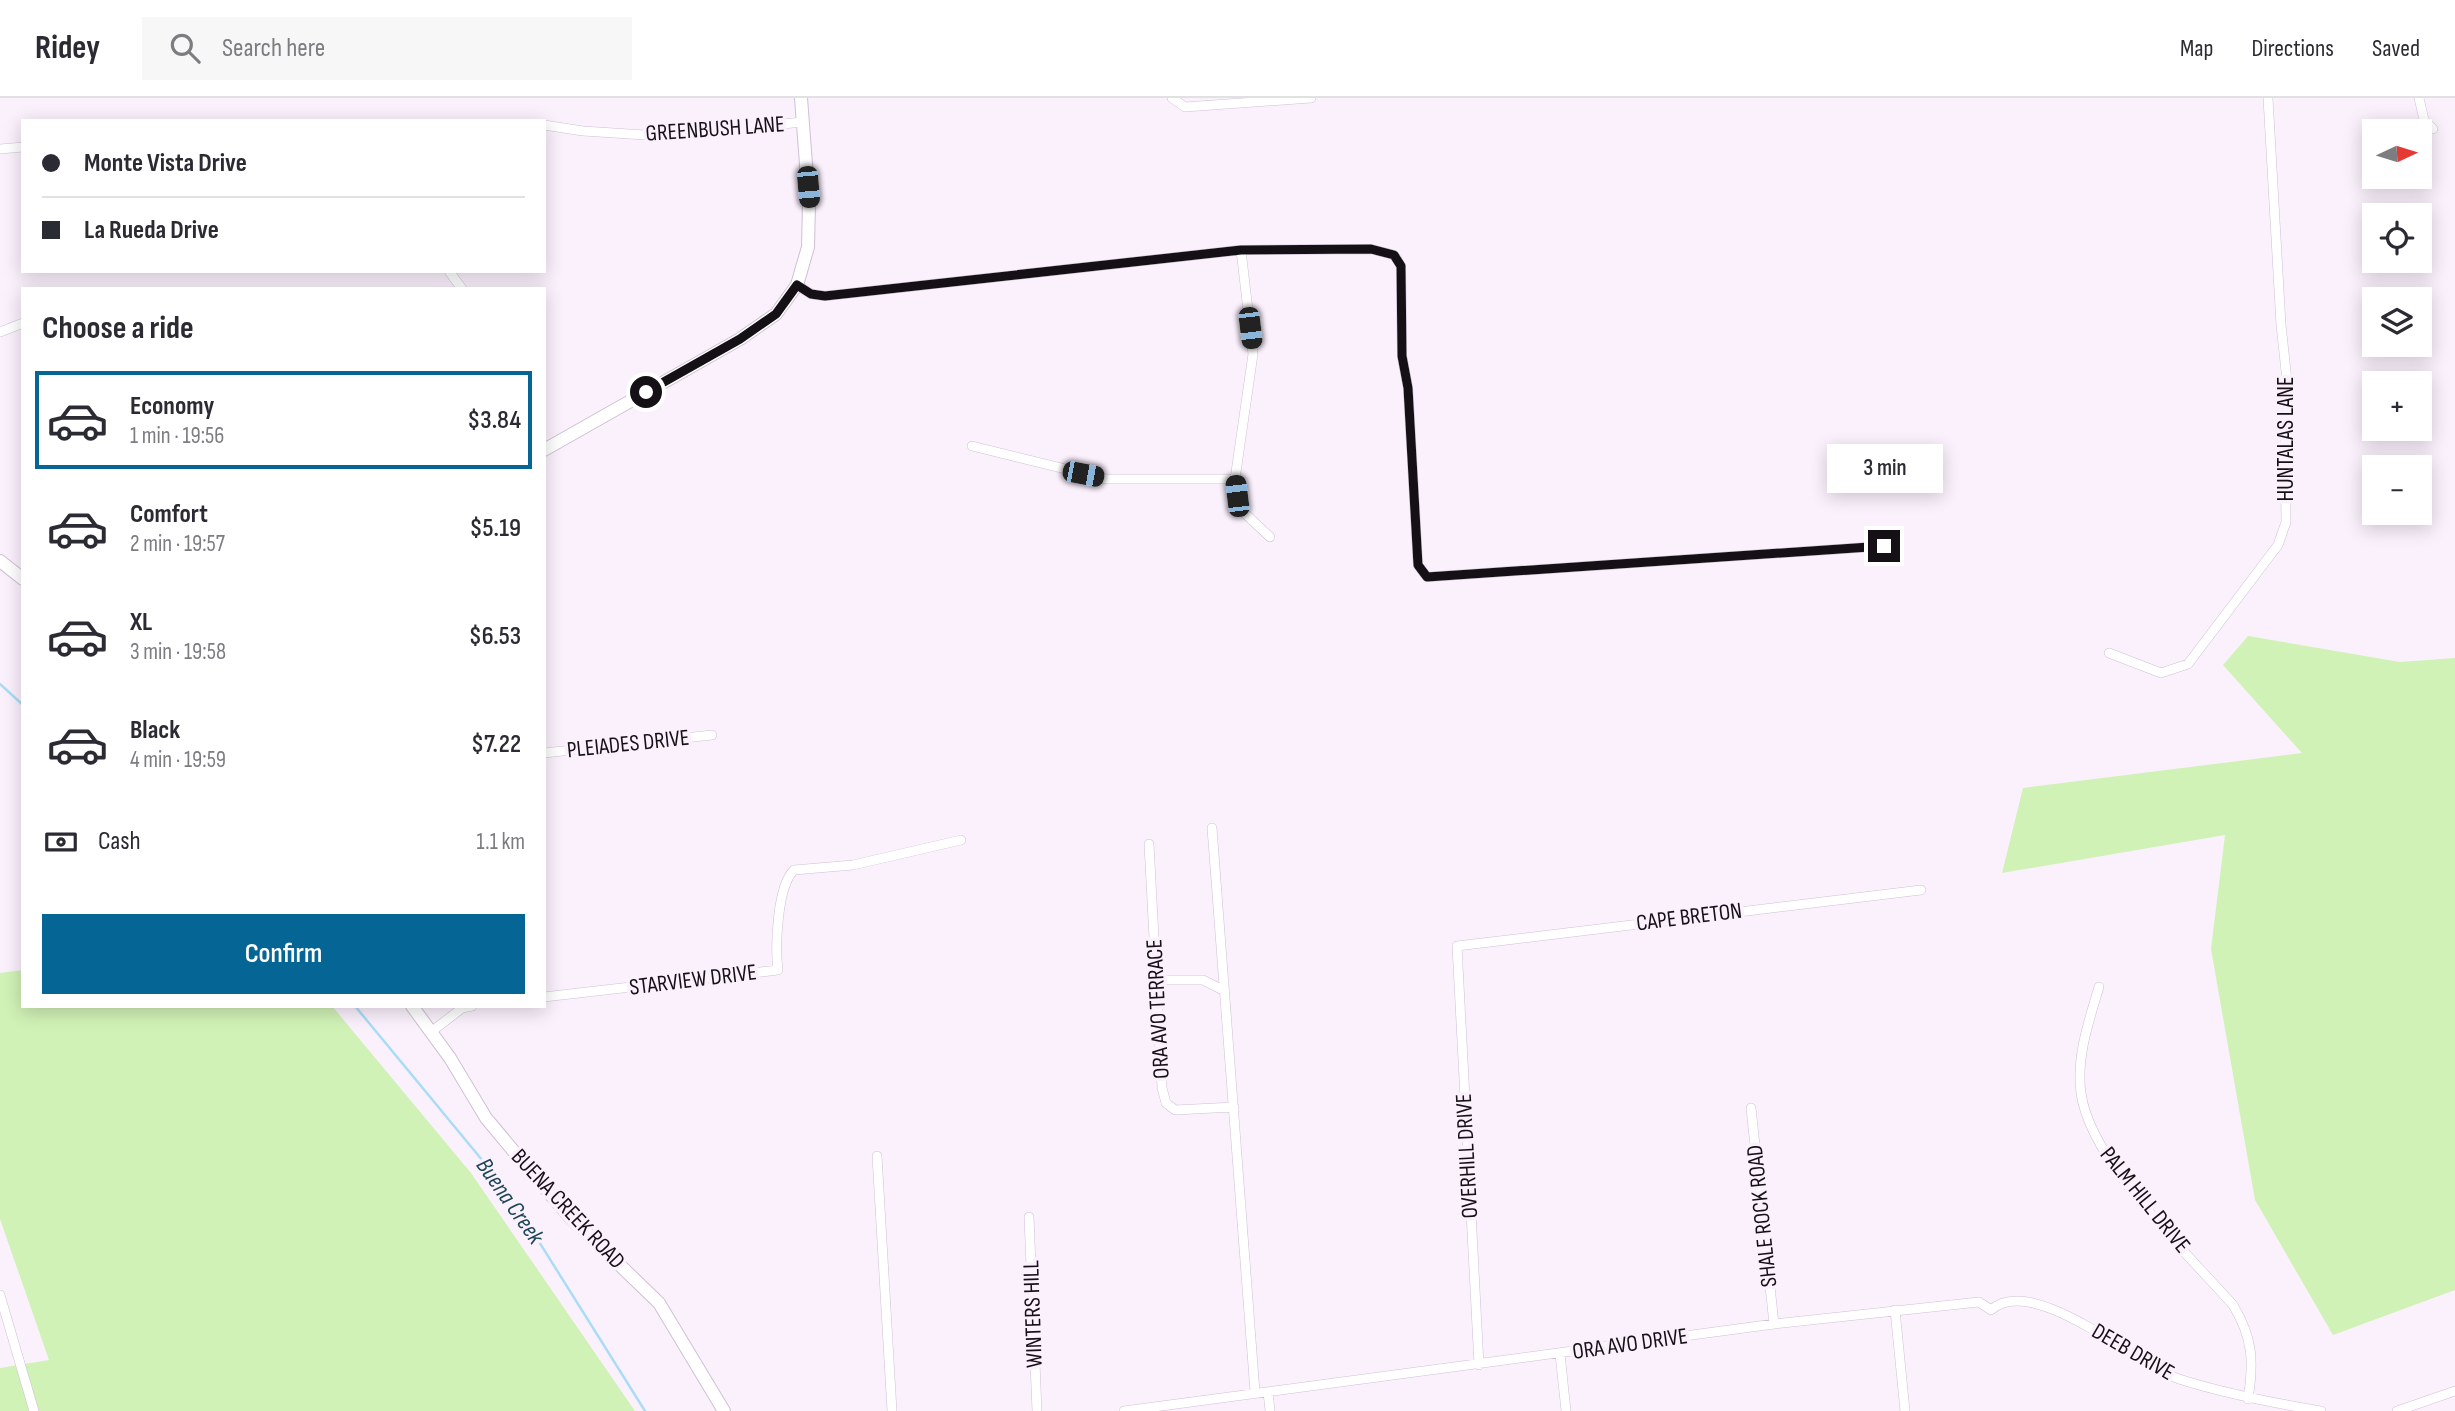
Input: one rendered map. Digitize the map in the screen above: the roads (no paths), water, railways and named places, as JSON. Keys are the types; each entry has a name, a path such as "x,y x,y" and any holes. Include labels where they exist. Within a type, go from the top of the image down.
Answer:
{"main road":[{"path":"546,449 740,339 776,314 797,285 808,247 809,204 801,98"},
{"path":"0,561 21,577"},
{"name":"BUENA CREEK ROAD","path":"413,1008 486,1118 569,1216 659,1303 724,1411"}],"street":[{"path":"1172,98 1185,107 1311,98"},
{"name":"HUNTALAS LANE","path":"2109,653 2161,673 2170,673 2188,664 2278,545 2286,522 2285,432 2289,399 2281,325 2268,98"},
{"path":"2419,98 2424,120 2433,130"},
{"name":"GREENBUSH LANE","path":"546,125 583,131 660,136 803,122"},
{"path":"0,149 21,147"},
{"path":"797,285 811,294 825,296 1241,250 1371,249 1394,255 1399,260 1402,356 1408,388 1418,565 1427,577 1884,546"},
{"path":"1241,250 1254,354 1235,478 1237,506 1270,537"},
{"path":"0,332 21,324"},
{"path":"972,446 1106,479 1235,478"},
{"name":"PLEIADES DRIVE","path":"546,753 712,735"},
{"path":"1124,1411 1255,1392 1212,828"},
{"name":"STARVIEW DRIVE","path":"546,997 778,970 776,950 781,908 787,877 794,870 853,865 961,840"},
{"name":"ORA AVO TERRACE","path":"1149,844 1162,1088 1166,1103 1175,1110 1234,1107"},
{"name":"CAPE BRETON","path":"1457,946 1921,890"},
{"name":"OVERHILL DRIVE","path":"1457,946 1479,1365"},
{"path":"1157,980 1203,980 1225,991"},
{"name":"PALM HILL DRIVE","path":"2099,987 2081,1050 2080,1092 2087,1121 2115,1169 2232,1305 2246,1326 2253,1355 2248,1399"},
{"path":"431,1032 462,1008"},
{"name":"SHALE ROCK ROAD","path":"1751,1108 1773,1324"},
{"path":"877,1156 892,1411"},
{"name":"WINTERS HILL","path":"1029,1217 1037,1411"},
{"path":"0,1295 34,1411"},
{"name":"DEEB DRIVE","path":"1991,1310 2015,1300 2048,1308 2091,1327 2150,1365 2176,1378 2248,1399 2321,1411"},
{"name":"ORA AVO DRIVE","path":"1255,1392 1895,1310 1979,1302 1991,1310"},
{"path":"1895,1310 1905,1411"},
{"path":"1560,1354 1566,1411"},
{"path":"1268,1391 1270,1411"},
{"path":"2397,1411 2455,1391"}],"waterway":[{"name":"Buena Creek","path":"0,684 21,703"},
{"name":"Buena Creek","path":"357,1008 506,1189 645,1411"}]}
